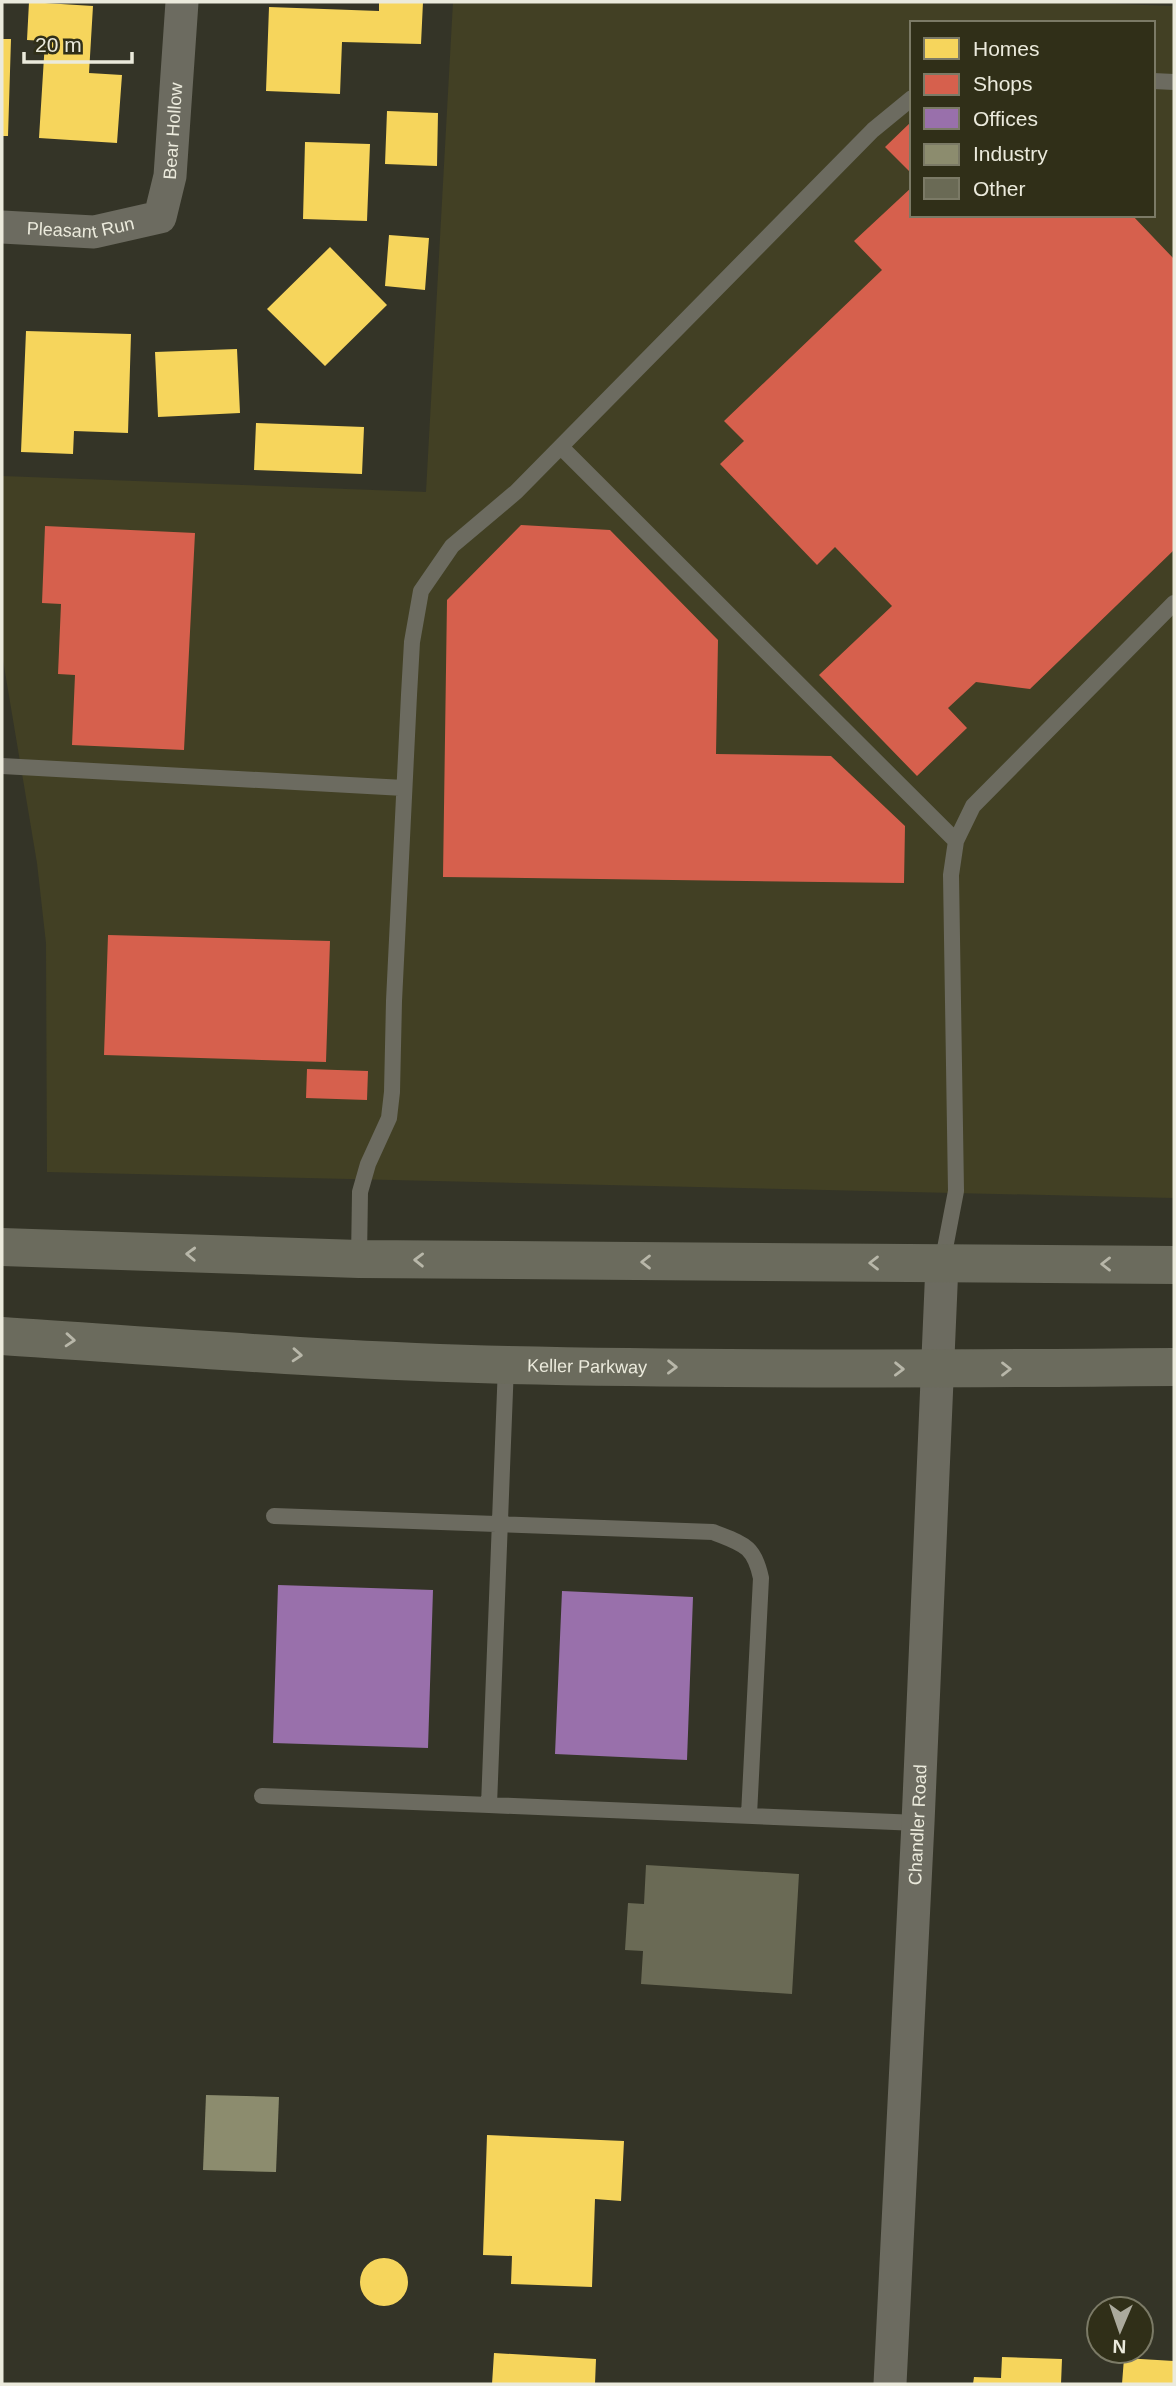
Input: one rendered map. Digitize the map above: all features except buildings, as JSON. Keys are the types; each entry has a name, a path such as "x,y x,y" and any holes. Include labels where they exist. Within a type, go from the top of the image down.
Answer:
{"main road":[{"path":"2,1247 359,1259 1174,1265"},
{"name":"Keller Parkway","path":"2,1336 313,1356 506,1365 937,1369 1174,1367"}],"street":[{"name":"Bear Hollow","path":"160,217 170,176 181,2"},
{"name":"Pleasant Run","path":"2,227 93,232 160,217"},
{"name":"Chandler Road","path":"890,2384 942,1264"}],"lane":[{"path":"1155,81 1174,82"},
{"path":"359,1259 360,1192 368,1164 390,1118 393,1092 394,1001 412,642 421,591 452,547 516,492 873,130 910,101"},
{"path":"561,447 956,841"},
{"path":"942,1264 956,1191 951,875 956,841 973,806 1174,603"},
{"path":"2,766 404,788"},
{"path":"489,1805 506,1365"},
{"path":"274,1516 713,1532 747,1547 757,1560 761,1578 749,1815"},
{"path":"262,1796 918,1823"}],"shaded area":[{"path":"453,2 1059,2 1174,6 1174,1198 47,1172 46,943 37,863 2,654 2,476 426,492"}]}
